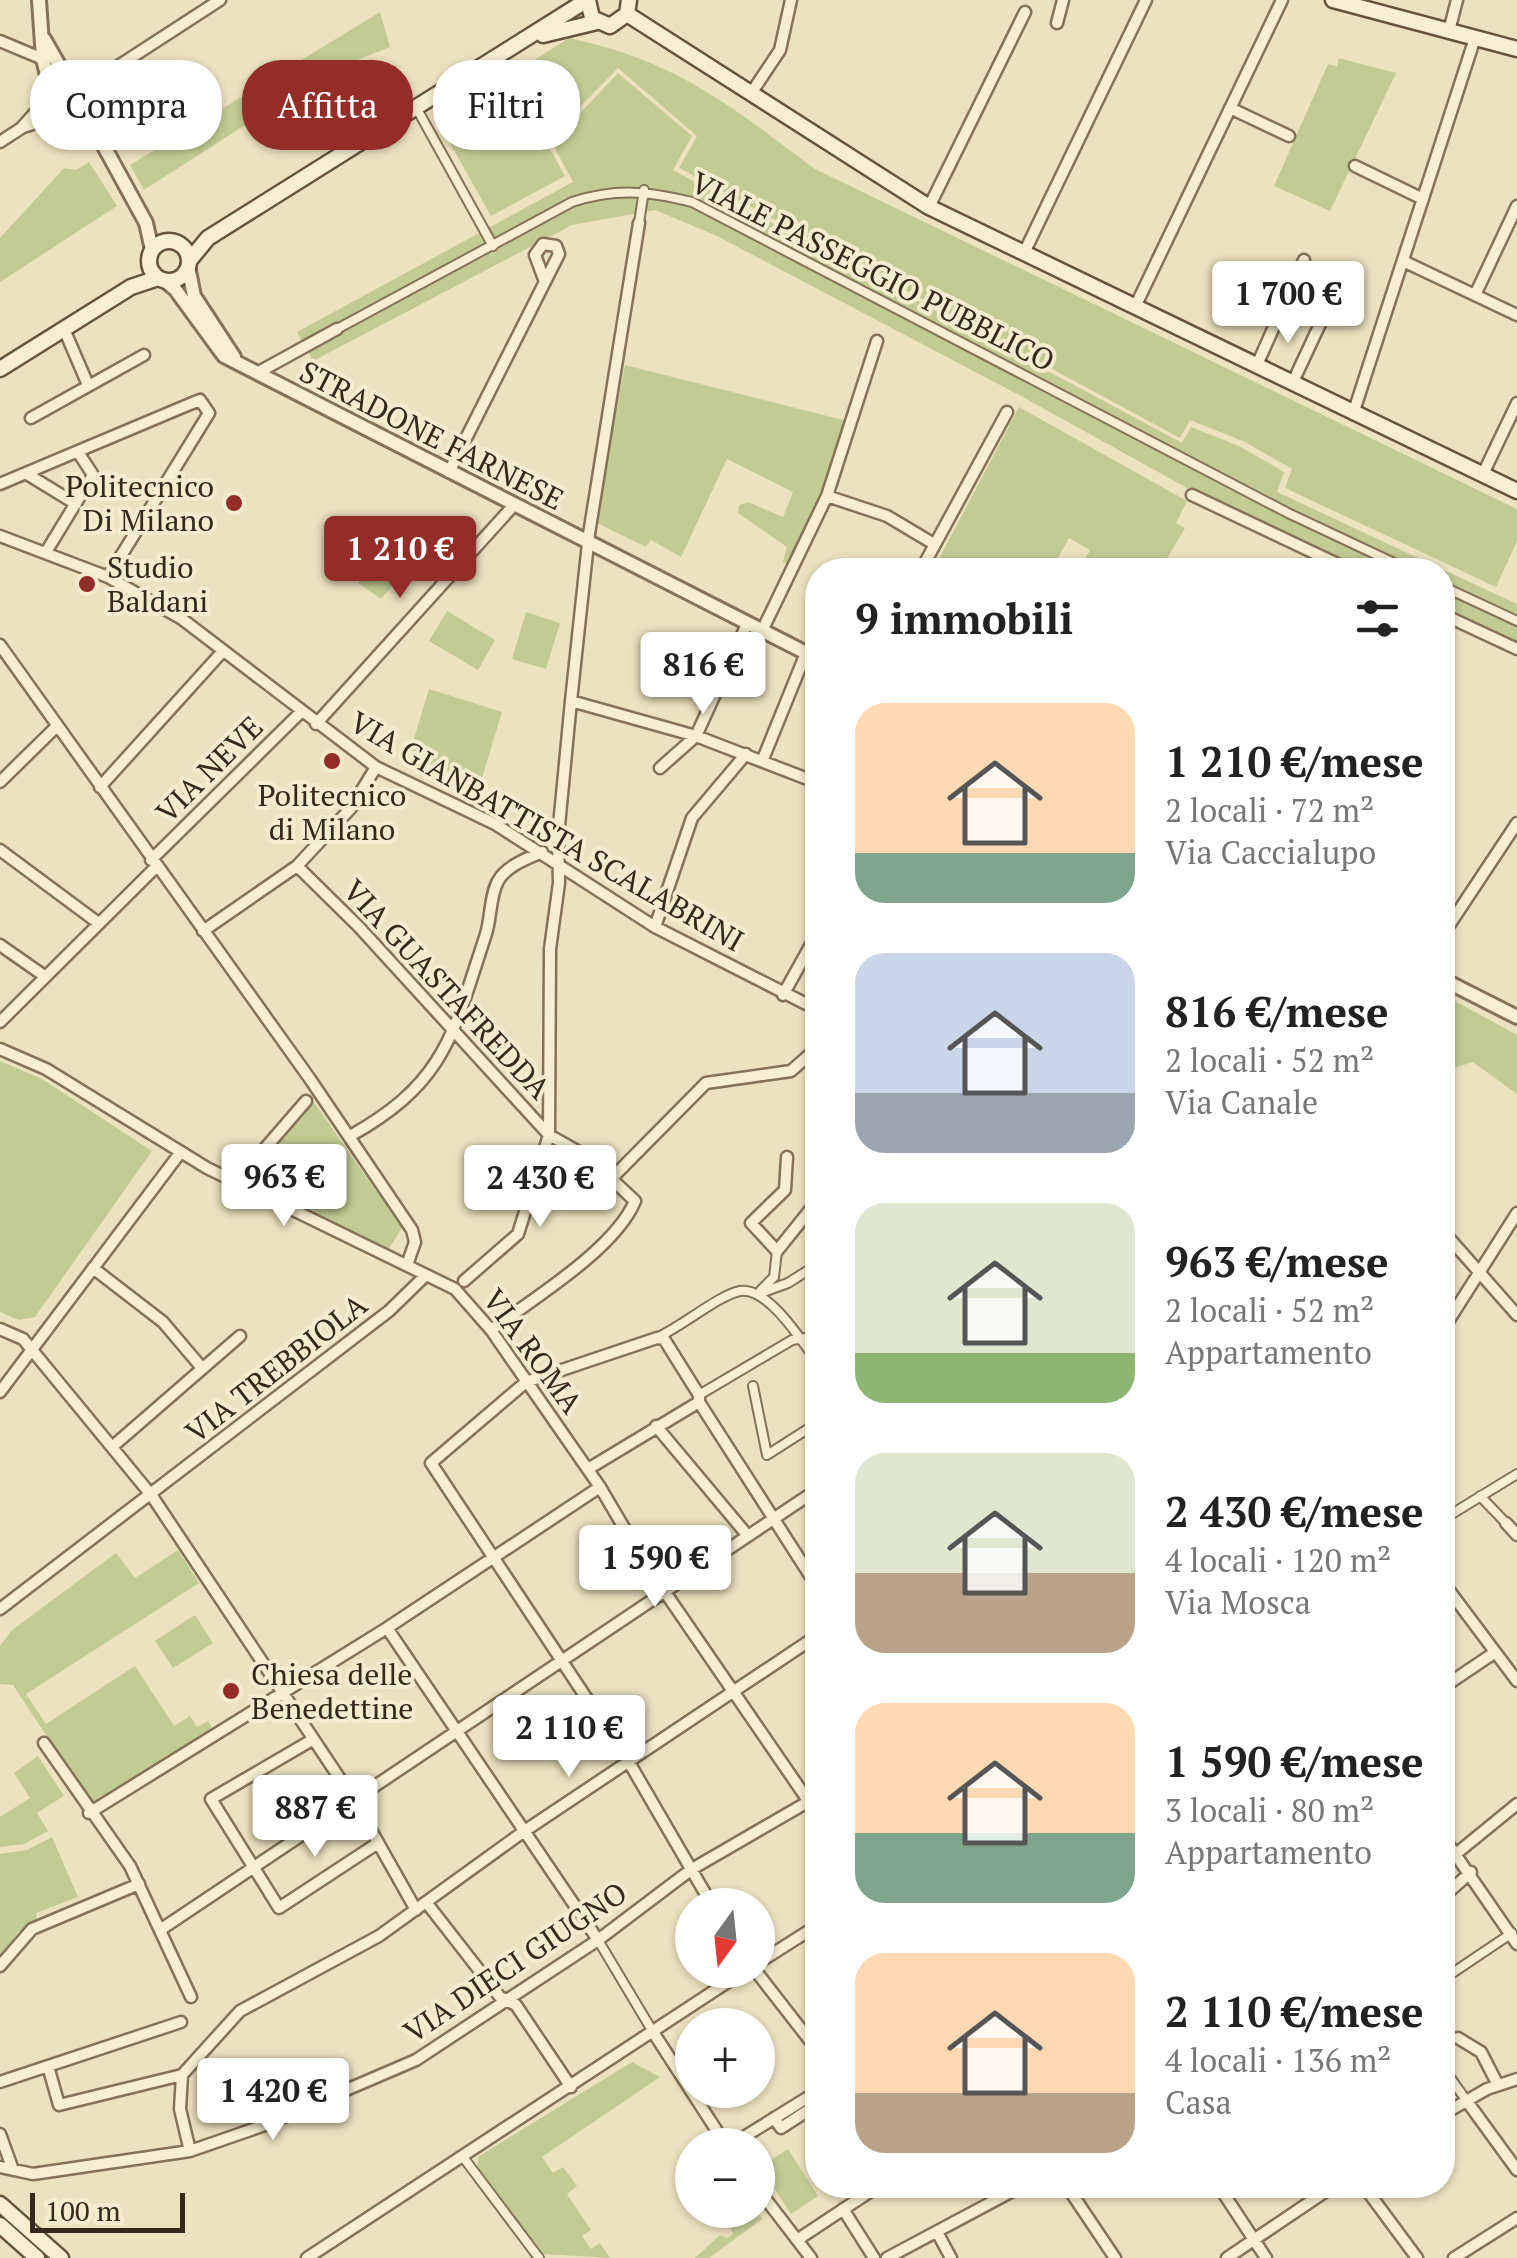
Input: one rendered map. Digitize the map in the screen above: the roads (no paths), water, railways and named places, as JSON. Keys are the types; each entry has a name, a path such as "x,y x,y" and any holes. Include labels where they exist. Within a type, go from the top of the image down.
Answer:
{"main road":[{"path":"0,369 131,287 178,279 208,238 588,0 589,13 597,22"},
{"path":"1332,0 1388,7 1449,31 1517,49"},
{"path":"532,38 624,13 929,207 1517,491"},
{"path":"131,287 151,257 173,243 208,238"},
{"path":"173,243 188,263"},
{"path":"151,257 161,279"},
{"path":"0,2204 61,2258"},
{"path":"2,2228 37,2258"}],"street":[{"path":"0,41 43,59 39,0"},
{"path":"127,60 220,0"},
{"path":"752,92 780,50 791,0"},
{"path":"1056,23 1064,0"},
{"path":"1024,253 1146,0"},
{"path":"1135,308 1282,0"},
{"path":"1449,31 1458,0"},
{"path":"929,207 1025,12"},
{"path":"43,37 57,60"},
{"path":"1353,414 1476,38"},
{"path":"1230,108 1289,136"},
{"path":"417,109 492,246"},
{"path":"0,142 30,118"},
{"path":"22,127 30,125"},
{"path":"103,150 146,224 151,257"},
{"path":"1355,166 1423,198"},
{"name":"VIALE PASSEGGIO PUBBLICO","path":"257,373 572,202 608,190 644,190 692,202 1288,513 1384,558"},
{"path":"464,1281 518,1234 548,1135 550,949 560,870 558,836 571,701 588,542 644,190"},
{"path":"1475,294 1517,206"},
{"path":"146,224 173,243"},
{"path":"1256,366 1304,260"},
{"path":"1403,261 1517,314"},
{"name":"STRADONE FARNESE","path":"188,263 194,296 238,363"},
{"name":"STRADONE FARNESE","path":"161,279 175,289 212,344 238,363 805,652"},
{"path":"448,472 544,282"},
{"path":"1292,384 1320,324"},
{"path":"64,329 88,385"},
{"path":"762,631 826,496 876,341"},
{"path":"31,418 144,355"},
{"path":"0,484 32,478 78,452 200,400 208,413 108,577"},
{"path":"1482,474 1517,402"},
{"path":"927,558 1007,412"},
{"path":"46,552 93,475 78,452"},
{"path":"32,478 76,504"},
{"path":"1192,494 1325,558"},
{"path":"826,496 886,516 934,544"},
{"path":"316,724 514,505"},
{"name":"VIA GIANBATTISTA SCALABRINI","path":"0,536 108,577 182,619 300,713 376,767 542,852 560,870 654,926 805,1004"},
{"path":"1455,592 1517,621"},
{"path":"1455,620 1517,649"},
{"path":"660,768 696,736 747,624"},
{"path":"0,645 350,1136 412,1230 415,1242 407,1266"},
{"path":"100,787 222,650"},
{"path":"764,759 805,671"},
{"path":"571,701 696,736 805,776"},
{"name":"VIA NEVE","path":"0,1022 300,713"},
{"path":"0,782 57,726"},
{"path":"654,926 692,818 746,754"},
{"path":"203,931 297,866 351,808 376,767"},
{"path":"1455,916 1517,823"},
{"path":"0,850 98,922"},
{"path":"350,1136 417,1092 452,1034 488,926 498,881 515,865 542,852"},
{"name":"VIA GUASTAFREDDA","path":"297,866 359,927 452,1034 548,1135 613,1177"},
{"path":"0,946 42,975"},
{"path":"784,994 805,956"},
{"path":"1455,986 1517,1017"},
{"name":"VIA ROMA","path":"0,1050 46,1069 180,1153 236,1183 455,1289 491,1330 588,1469 665,1590 805,1788"},
{"path":"491,1330 580,1262 628,1218 635,1201 613,1177 706,1083 791,1070 805,1058"},
{"path":"236,1183 306,1102"},
{"path":"0,1392 180,1153"},
{"path":"777,1251 751,1223 784,1190 787,1157"},
{"path":"1455,1310 1517,1214"},
{"path":"758,1294 774,1277 777,1251 805,1216"},
{"path":"1455,1243 1517,1315"},
{"path":"93,1268 164,1322 202,1368"},
{"path":"758,1294 805,1272"},
{"name":"VIA TREBBIOLA","path":"0,1609 389,1311 426,1274"},
{"path":"703,1888 630,1764 560,1664 431,1463 526,1382 657,1338 740,1291 758,1294 772,1304 805,1345"},
{"path":"0,1329 23,1339 152,1496 354,1800 416,1910"},
{"path":"112,1447 240,1336"},
{"path":"657,1338 664,1339 805,1569"},
{"path":"588,1469 699,1398 750,1377 792,1340 805,1339"},
{"path":"750,1377 767,1455 805,1431"},
{"path":"656,1426 748,1536"},
{"path":"1455,1512 1517,1474"},
{"path":"89,1812 387,1628 600,1487"},
{"path":"1480,1496 1517,1535"},
{"path":"160,1930 805,1497"},
{"path":"1455,1599 1517,1681"},
{"path":"387,1628 598,1940 718,2128"},
{"path":"48,2066 59,2105 182,2075 240,2011 343,1958 805,1642"},
{"path":"1455,1679 1494,1653"},
{"path":"312,1740 211,1799 279,1908 378,1843"},
{"path":"44,1743 139,1884 191,1997"},
{"name":"VIA DIECI GIUGNO","path":"0,2167 33,2174 190,2151 262,2126 416,2060 598,1940 692,1869 805,1804"},
{"path":"1455,1973 1514,1939 1456,1853 1517,1804"},
{"path":"1455,1886 1471,1872"},
{"path":"0,1966 29,1930 139,1884"},
{"path":"426,1902 500,1997 508,2001 570,2087"},
{"path":"775,1952 805,1933"},
{"path":"306,2258 719,1988"},
{"path":"769,1988 805,2033"},
{"path":"0,2082 181,2022"},
{"path":"1458,2038 1481,2052 1498,2085"},
{"path":"182,2075 180,2109 190,2151"},
{"path":"1455,2107 1517,2079"},
{"path":"1455,2084 1517,2170"},
{"path":"757,2128 805,2099"},
{"path":"774,2118 781,2128 805,2112"},
{"path":"0,2134 13,2170"},
{"path":"463,2157 539,2258"},
{"path":"796,2240 860,2198"},
{"path":"887,2258 1000,2198"},
{"path":"1075,2198 1114,2258"},
{"path":"1227,2198 1266,2258"},
{"path":"1228,2258 1316,2198"},
{"path":"1372,2198 1417,2258"},
{"path":"843,2209 874,2258"},
{"path":"775,2212 812,2258"},
{"path":"1454,2258 1517,2218"},
{"path":"937,2232 952,2258"}],"place":[{"name":"Politecnico Di Milano","path":"234,503"},
{"name":"Studio Baldani","path":"87,584"},
{"name":"Politecnico di Milano","path":"332,761"},
{"name":"Chiesa delle Benedettine","path":"231,1691"}]}
